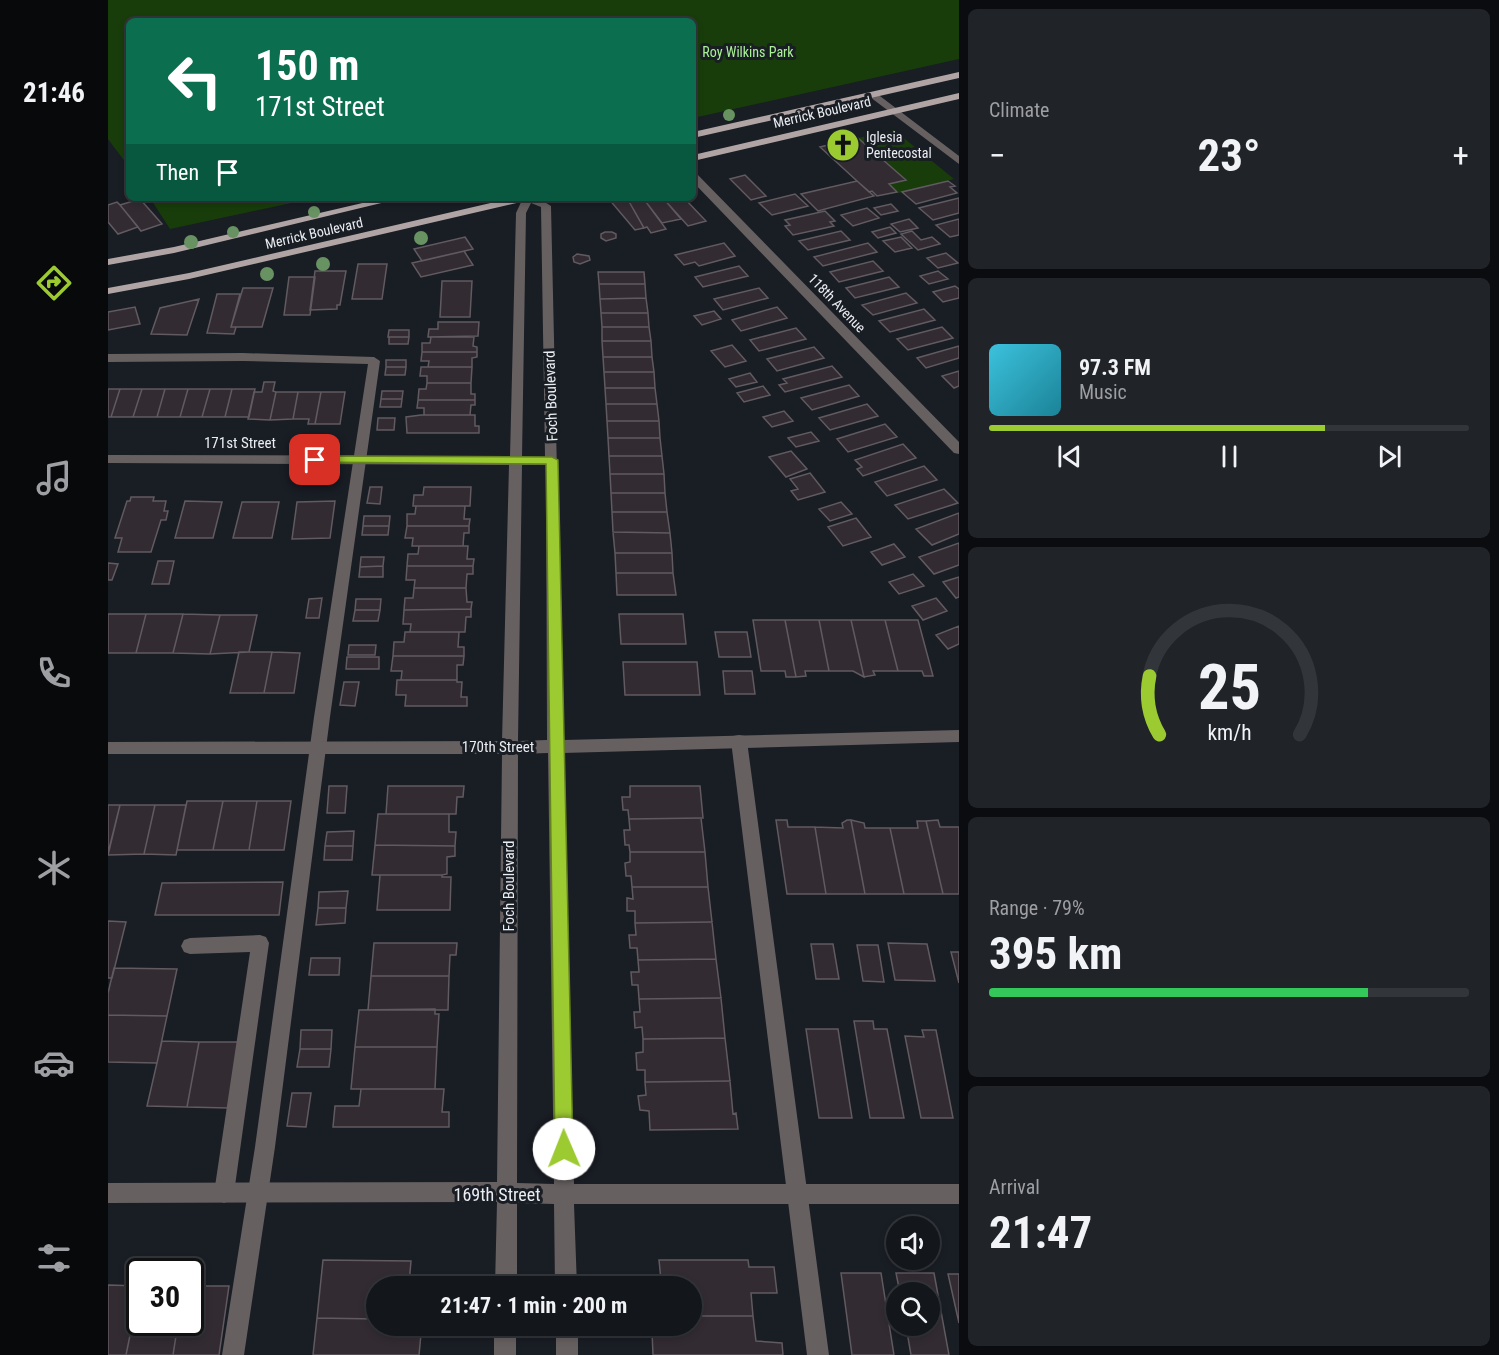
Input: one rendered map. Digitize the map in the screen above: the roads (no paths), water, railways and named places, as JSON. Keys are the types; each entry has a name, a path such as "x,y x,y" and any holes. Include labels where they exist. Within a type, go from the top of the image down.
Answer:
{"main road":[{"name":"Merrick Boulevard","path":"696,134 959,75"},
{"name":"Merrick Boulevard","path":"696,157 959,96"},
{"name":"Merrick Boulevard","path":"108,262 174,250 385,201"},
{"name":"Merrick Boulevard","path":"108,291 189,276 514,201"}],"street":[{"path":"873,95 959,161"},
{"name":"118th Avenue","path":"696,179 959,450"},
{"name":"Foch Boulevard","path":"506,1276 510,747 520,213 526,201"},
{"name":"Foch Boulevard","path":"534,201 546,206 566,1276"},
{"path":"108,358 243,357 374,361 233,1355"},
{"name":"171st Street","path":"108,459 552,460"},
{"name":"170th Street","path":"108,748 510,747 959,736"},
{"path":"739,741 818,1355"},
{"path":"190,946 260,943 224,1193"},
{"name":"169th Street","path":"108,1193 441,1194 465,1191 508,1194 959,1194"},
{"path":"505,1336 505,1355"},
{"path":"567,1336 567,1355"}],"place":[{"name":"Iglesia Pentecostal","path":"843,145"}],"park label":[{"name":"Roy Wilkins Park","path":"748,52"}]}
